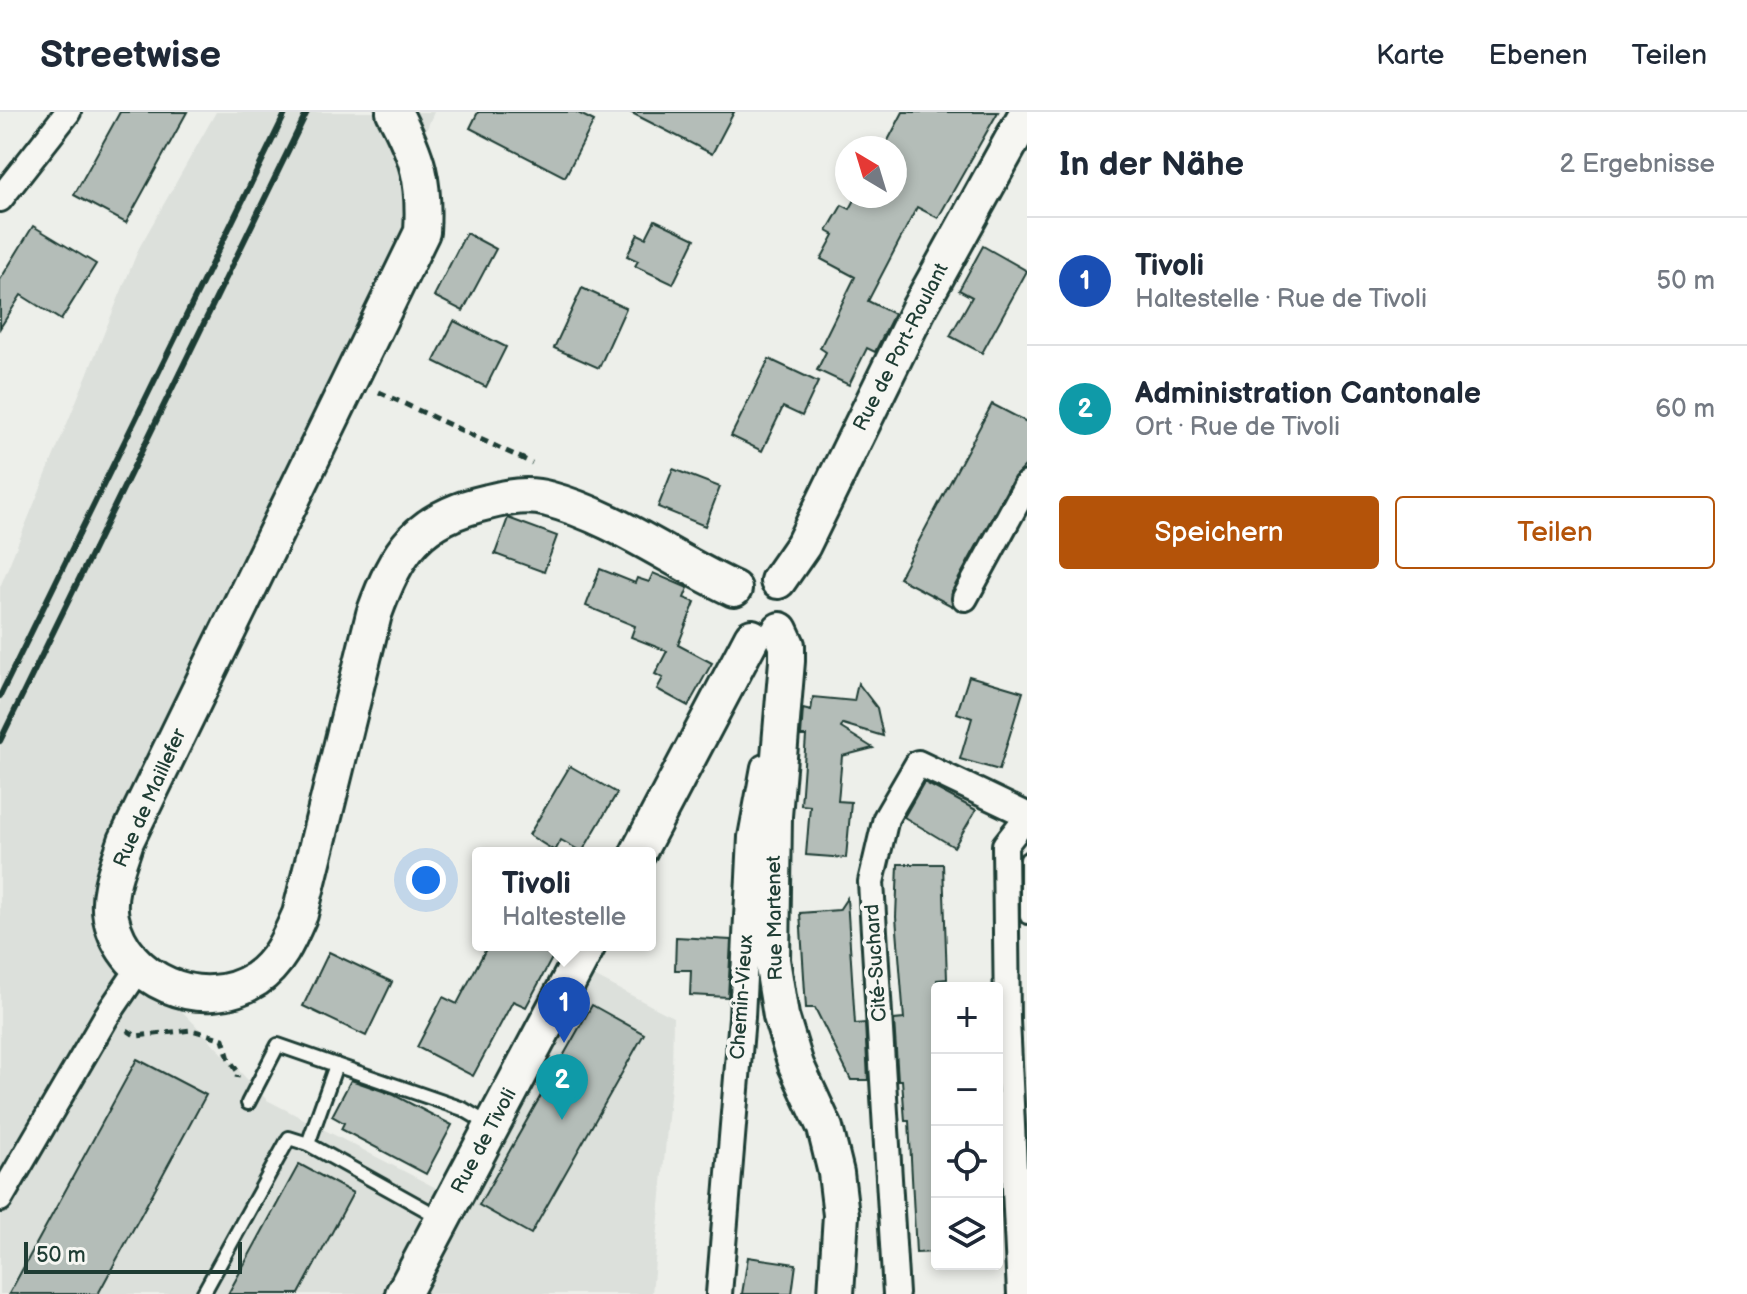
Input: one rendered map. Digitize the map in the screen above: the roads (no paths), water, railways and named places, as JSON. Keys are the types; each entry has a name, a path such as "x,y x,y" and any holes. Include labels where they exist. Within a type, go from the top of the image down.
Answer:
{"street":[{"path":"0,199 68,112"},
{"name":"Rue de Maillefer","path":"394,112 416,154 424,190 422,232 126,841 111,889 111,916 118,940 140,967 162,985 192,993 225,993 256,978 283,952 300,914 374,614 390,569 415,536 457,509 512,496 545,498 583,511 734,589"},
{"name":"Rue de Port-Roulant","path":"778,581 803,545 918,310 1027,113"},
{"path":"965,598 1027,484"},
{"path":"641,847 766,633 791,610 786,589 778,581 755,576 734,589 729,608 736,626 766,633"},
{"name":"Rue Martenet","path":"766,633 787,645 785,705 774,816 772,960 781,1016 796,1065 825,1128 836,1173 841,1215 836,1294"},
{"name":"Chemin-Vieux","path":"719,1294 742,1017 751,837 772,726 785,705"},
{"name":"Cité-Suchard","path":"896,1294 871,882 886,818 918,763 1027,816"},
{"path":"1020,1294 1007,1020 1005,845 1027,816"},
{"name":"Rue de Tivoli","path":"403,1294 585,951"},
{"path":"0,1199 106,1017 140,967"}],"lane":[{"path":"1027,859 1027,917"},
{"path":"248,1103 278,1045 463,1109 492,1126"},
{"path":"308,1144 336,1065"},
{"path":"203,1294 289,1138 308,1144 442,1219"}],"railway":[{"path":"0,696 286,112"},
{"path":"0,741 307,112"}],"place":[{"name":"Tivoli","path":"564,1043"},
{"name":"Administration Cantonale","path":"562,1120"}]}
